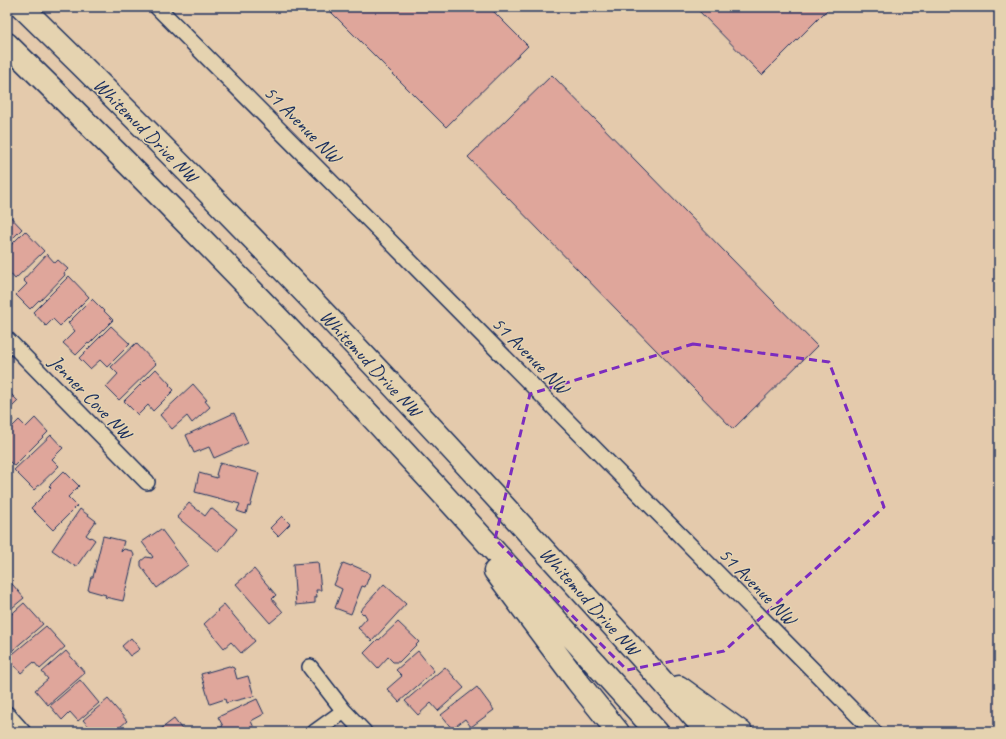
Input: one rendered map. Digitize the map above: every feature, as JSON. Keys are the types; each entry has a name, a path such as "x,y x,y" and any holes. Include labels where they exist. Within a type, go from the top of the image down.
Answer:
{"highway":[{"name":"Whitemud Drive NW","path":"22,7 202,187 444,440 707,732"},
{"name":"Whitemud Drive NW","path":"7,44 267,307 415,464 657,732"},
{"path":"415,464 577,681 618,732"},
{"path":"649,666 741,732"}],"street":[{"name":"51 Avenue NW","path":"158,7 874,732"},
{"name":"Jenner Cove NW","path":"7,339 147,482"},
{"path":"310,667 344,711 364,732"},
{"path":"315,732 344,711"},
{"path":"7,714 23,732"}],"highlighted area":[{"path":"693,344 829,362 884,507 724,651 627,670 495,539 530,394"}],"building":[{"path":"326,7 489,7 528,46 446,127"},
{"path":"695,7 830,7 762,75"},
{"path":"552,75 817,346 733,429 468,157"},
{"path":"7,213 22,229 7,244"},
{"path":"25,231 44,251 15,279 9,272 7,274 7,249"},
{"path":"47,254 55,263 58,260 68,269 64,273 65,275 40,301 39,300 30,309 16,295 27,284 23,280"},
{"path":"69,276 89,297 60,326 53,319 46,326 33,312"},
{"path":"92,299 113,320 76,355 63,343 75,331 68,323"},
{"path":"111,326 130,344 107,367 100,360 90,369 79,358"},
{"path":"136,343 156,364 119,400 106,387 118,374 111,367"},
{"path":"156,369 174,390 153,411 148,405 138,415 124,401"},
{"path":"193,384 207,400 205,401 210,407 192,423 187,416 172,429 160,415"},
{"path":"7,390 18,401 7,412"},
{"path":"234,413 248,443 214,458 209,447 194,453 186,435"},
{"path":"7,415 13,420 7,426"},
{"path":"35,418 48,432 14,466 7,459 7,432 19,420 26,427"},
{"path":"51,435 63,448 52,459 59,466 34,490 14,470"},
{"path":"220,463 259,473 250,507 248,506 246,514 237,511 240,504 195,492 199,473 217,478 216,475"},
{"path":"64,471 79,486 68,497 77,506 53,530 31,508 51,488 49,486"},
{"path":"189,503 205,516 211,508 237,529 219,552 177,517"},
{"path":"80,509 96,521 86,535 95,540 76,567 52,550"},
{"path":"282,516 290,524 278,536 270,528"},
{"path":"161,529 188,565 157,588 141,566 141,561 146,557 153,557 142,542"},
{"path":"103,536 124,541 121,552 124,549 132,551 134,555 123,601 105,597 106,595 88,590 91,577 93,577"},
{"path":"318,562 321,590 316,590 317,597 315,597 315,603 296,605 293,564"},
{"path":"343,563 352,565 370,574 365,587 362,586 351,614 335,608 342,589 334,585"},
{"path":"254,569 276,595 272,599 283,612 270,623 236,584"},
{"path":"7,578 24,598 7,612"},
{"path":"384,584 406,604 372,641 358,628 367,618 364,613 363,614 360,611"},
{"path":"24,603 43,624 7,655 7,618"},
{"path":"224,604 255,641 241,653 231,642 224,648 204,624"},
{"path":"398,622 419,642 399,662 393,662 388,657 378,668 364,653"},
{"path":"46,626 65,647 40,669 34,662 21,673 8,658"},
{"path":"131,638 140,649 130,656 122,646"},
{"path":"66,651 85,673 48,705 35,690 48,679 42,672"},
{"path":"418,651 434,671 399,702 387,689 402,676 396,670"},
{"path":"229,666 234,668 237,679 248,676 254,696 226,703 225,699 210,704 201,674"},
{"path":"445,667 464,688 438,711 431,703 418,715 405,701"},
{"path":"80,680 99,703 78,721 70,712 62,720 50,706"},
{"path":"477,687 494,710 471,727 465,719 452,729 441,715"},
{"path":"108,699 127,721 114,732 84,732 89,727 83,720"},
{"path":"257,699 264,714 251,721 255,730 251,732 221,732 219,728 223,726 218,717"},
{"path":"174,719 184,732 157,732"}]}
